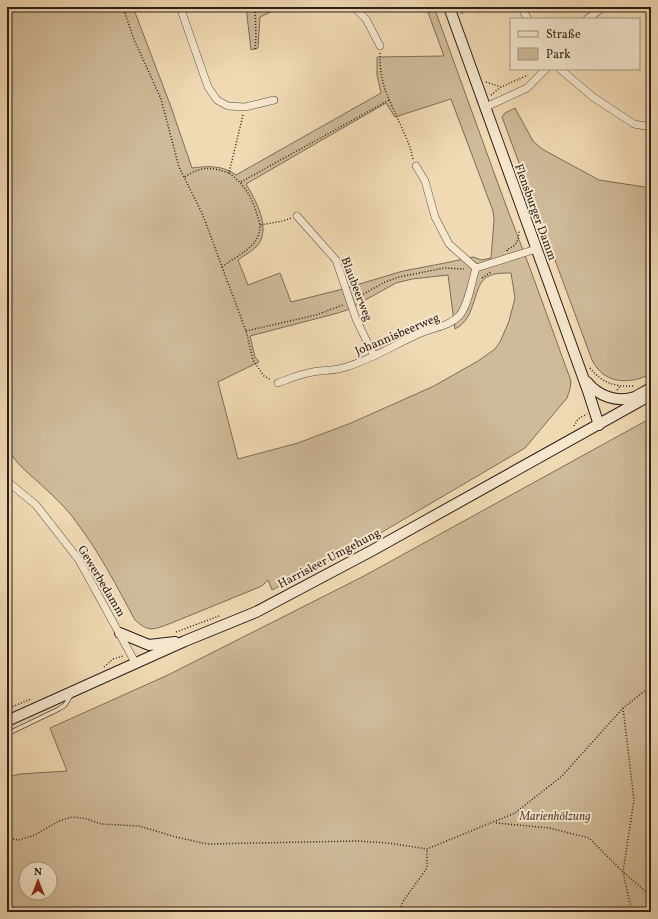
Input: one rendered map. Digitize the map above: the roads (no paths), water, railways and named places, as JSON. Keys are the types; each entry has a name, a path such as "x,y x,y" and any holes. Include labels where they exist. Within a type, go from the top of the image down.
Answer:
{"main road":[{"name":"Flensburger Damm","path":"449,7 599,425"},
{"path":"581,374 595,391 611,398 627,399 651,388"},
{"name":"Harrisleer Umgehung","path":"7,721 185,641 263,608 373,550 651,395"},
{"path":"120,634 149,645 185,641"}],"street":[{"path":"180,7 208,87 217,100 228,106 245,107 274,100"},
{"path":"354,7 366,19 380,46"},
{"path":"521,7 527,18"},
{"path":"589,18 604,7"},
{"path":"486,107 527,88 545,70"},
{"path":"561,70 593,97 634,124 651,127"},
{"path":"416,166 425,181 435,217 449,244 476,268 536,249"},
{"name":"Blaubeerweg","path":"298,216 336,260 349,302 374,356"},
{"name":"Johannisbeerweg","path":"278,383 312,372 345,368 429,330 448,324 459,316 466,303 476,268"},
{"name":"Gewerbedamm","path":"7,481 36,505 79,560 131,652 136,664"}],"lane":[{"path":"7,734 59,710 65,705 74,692"}],"park label":[{"name":"Marienhölzung","path":"555,816"}]}
